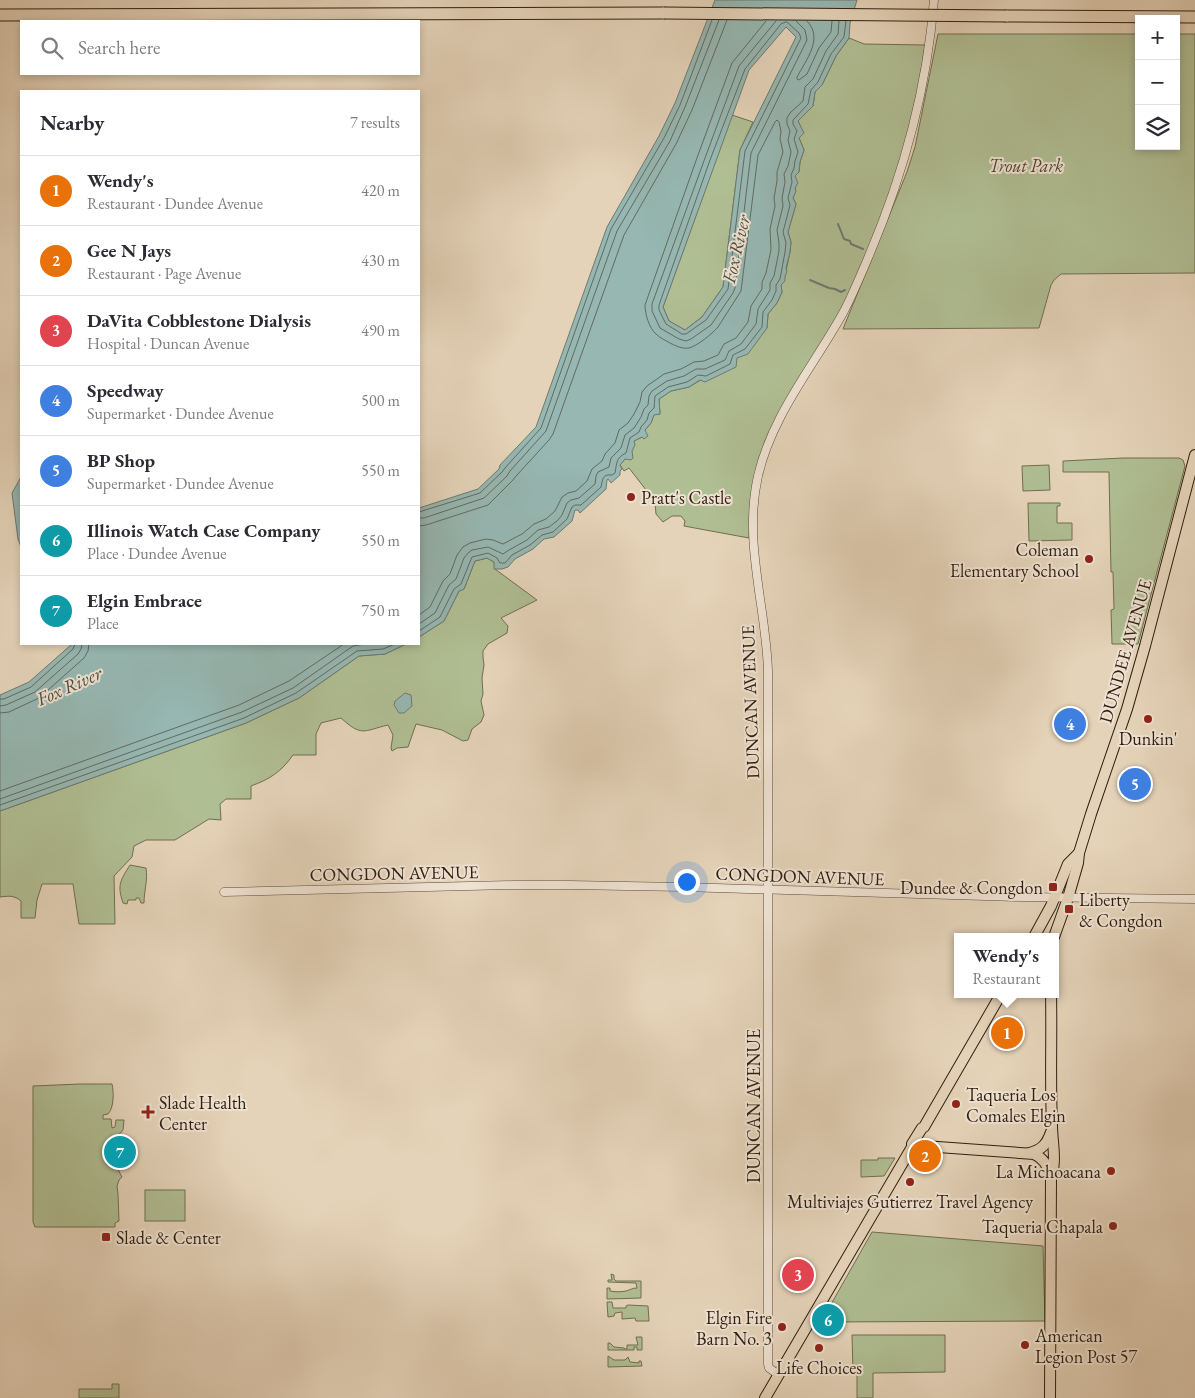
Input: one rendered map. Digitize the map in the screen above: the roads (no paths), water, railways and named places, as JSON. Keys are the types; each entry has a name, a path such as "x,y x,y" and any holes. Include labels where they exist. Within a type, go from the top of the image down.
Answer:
{"highway":[{"path":"0,15 664,13 1195,17"}],"main road":[{"name":"DUNDEE AVENUE","path":"1036,933 1054,898 1068,864 1076,856 1127,709 1195,455"},
{"name":"DUNDEE AVENUE","path":"1054,933 1068,898 1078,863 1076,856"},
{"path":"1052,933 1054,898"},
{"path":"765,1398 999,998"},
{"path":"1050,1398 1051,1178 1054,1154 1052,1126 1052,998"},
{"path":"1028,1153 1040,1150 1046,1144 1052,1126"},
{"path":"924,1127 933,1146"},
{"path":"912,1147 933,1146 1037,1155 1044,1160 1051,1178"}],"street":[{"name":"DUNCAN AVENUE","path":"779,1375 769,1368 768,1361 768,671 767,644 754,554 752,519 757,482 764,454 774,428 844,312 880,231 899,177 919,101 934,0"},
{"name":"CONGDON AVENUE","path":"224,892 514,885 683,887 1054,898 1195,899"}],"water":[{"name":"Fox River","path":"715,0 857,0 850,23 849,38 836,56 822,85 815,92 813,106 798,121 804,133 799,138 804,150 799,172 795,176 798,183 793,198 796,204 788,232 791,242 790,252 785,281 781,285 782,292 777,303 768,314 767,328 748,354 737,358 736,367 705,382 700,380 689,387 671,391 659,399 660,414 654,415 651,423 645,430 648,436 634,441 633,458 631,460 625,459 620,465 622,469 620,475 611,483 608,479 606,489 580,513 578,510 575,510 572,521 554,537 544,539 533,549 515,559 508,567 502,569 494,569 494,562 487,558 475,561 464,589 459,591 444,621 420,636 420,508 478,489 499,469 500,465 536,427 607,227 659,136 675,103","holes":["786,27 796,37 740,150 723,287 702,317 685,330 669,321 663,307 749,70"]},
{"path":"20,479 20,544 18,539 12,493"},
{"name":"Fox River","path":"71,645 404,645 385,654 359,656 299,698 246,723 0,811 0,695 29,682"},
{"path":"405,693 411,695 412,706 404,713 399,713 394,705 395,701"}],"waterway":[{"path":"838,224 844,239 863,249"},
{"path":"810,280 841,292 845,290"}],"place":[{"name":"Pratt's Castle","path":"631,497"},
{"name":"Coleman Elementary School","path":"1089,559"},
{"name":"Dunkin'","path":"1148,719"},
{"name":"Speedway","path":"1070,724"},
{"name":"BP Shop","path":"1135,784"},
{"name":"Dundee & Congdon","path":"1053,887"},
{"name":"Liberty & Congdon","path":"1069,909"},
{"name":"Wendy's","path":"1007,1033"},
{"name":"Taqueria Los Comales Elgin","path":"956,1104"},
{"name":"Slade Health Center","path":"148,1112"},
{"name":"Elgin Embrace","path":"120,1152"},
{"name":"Gee N Jays","path":"925,1156"},
{"name":"La Michoacana","path":"1111,1171"},
{"name":"Multiviajes Gutierrez Travel Agency","path":"910,1182"},
{"name":"Taqueria Chapala","path":"1113,1226"},
{"name":"Slade & Center","path":"106,1237"},
{"name":"DaVita Cobblestone Dialysis","path":"798,1275"},
{"name":"Illinois Watch Case Company","path":"828,1320"},
{"name":"Elgin Fire Barn No. 3","path":"782,1327"},
{"name":"American Legion Post 57","path":"1025,1345"},
{"name":"Life Choices","path":"819,1348"}],"park label":[{"name":"Trout Park","path":"1026,165"}]}
